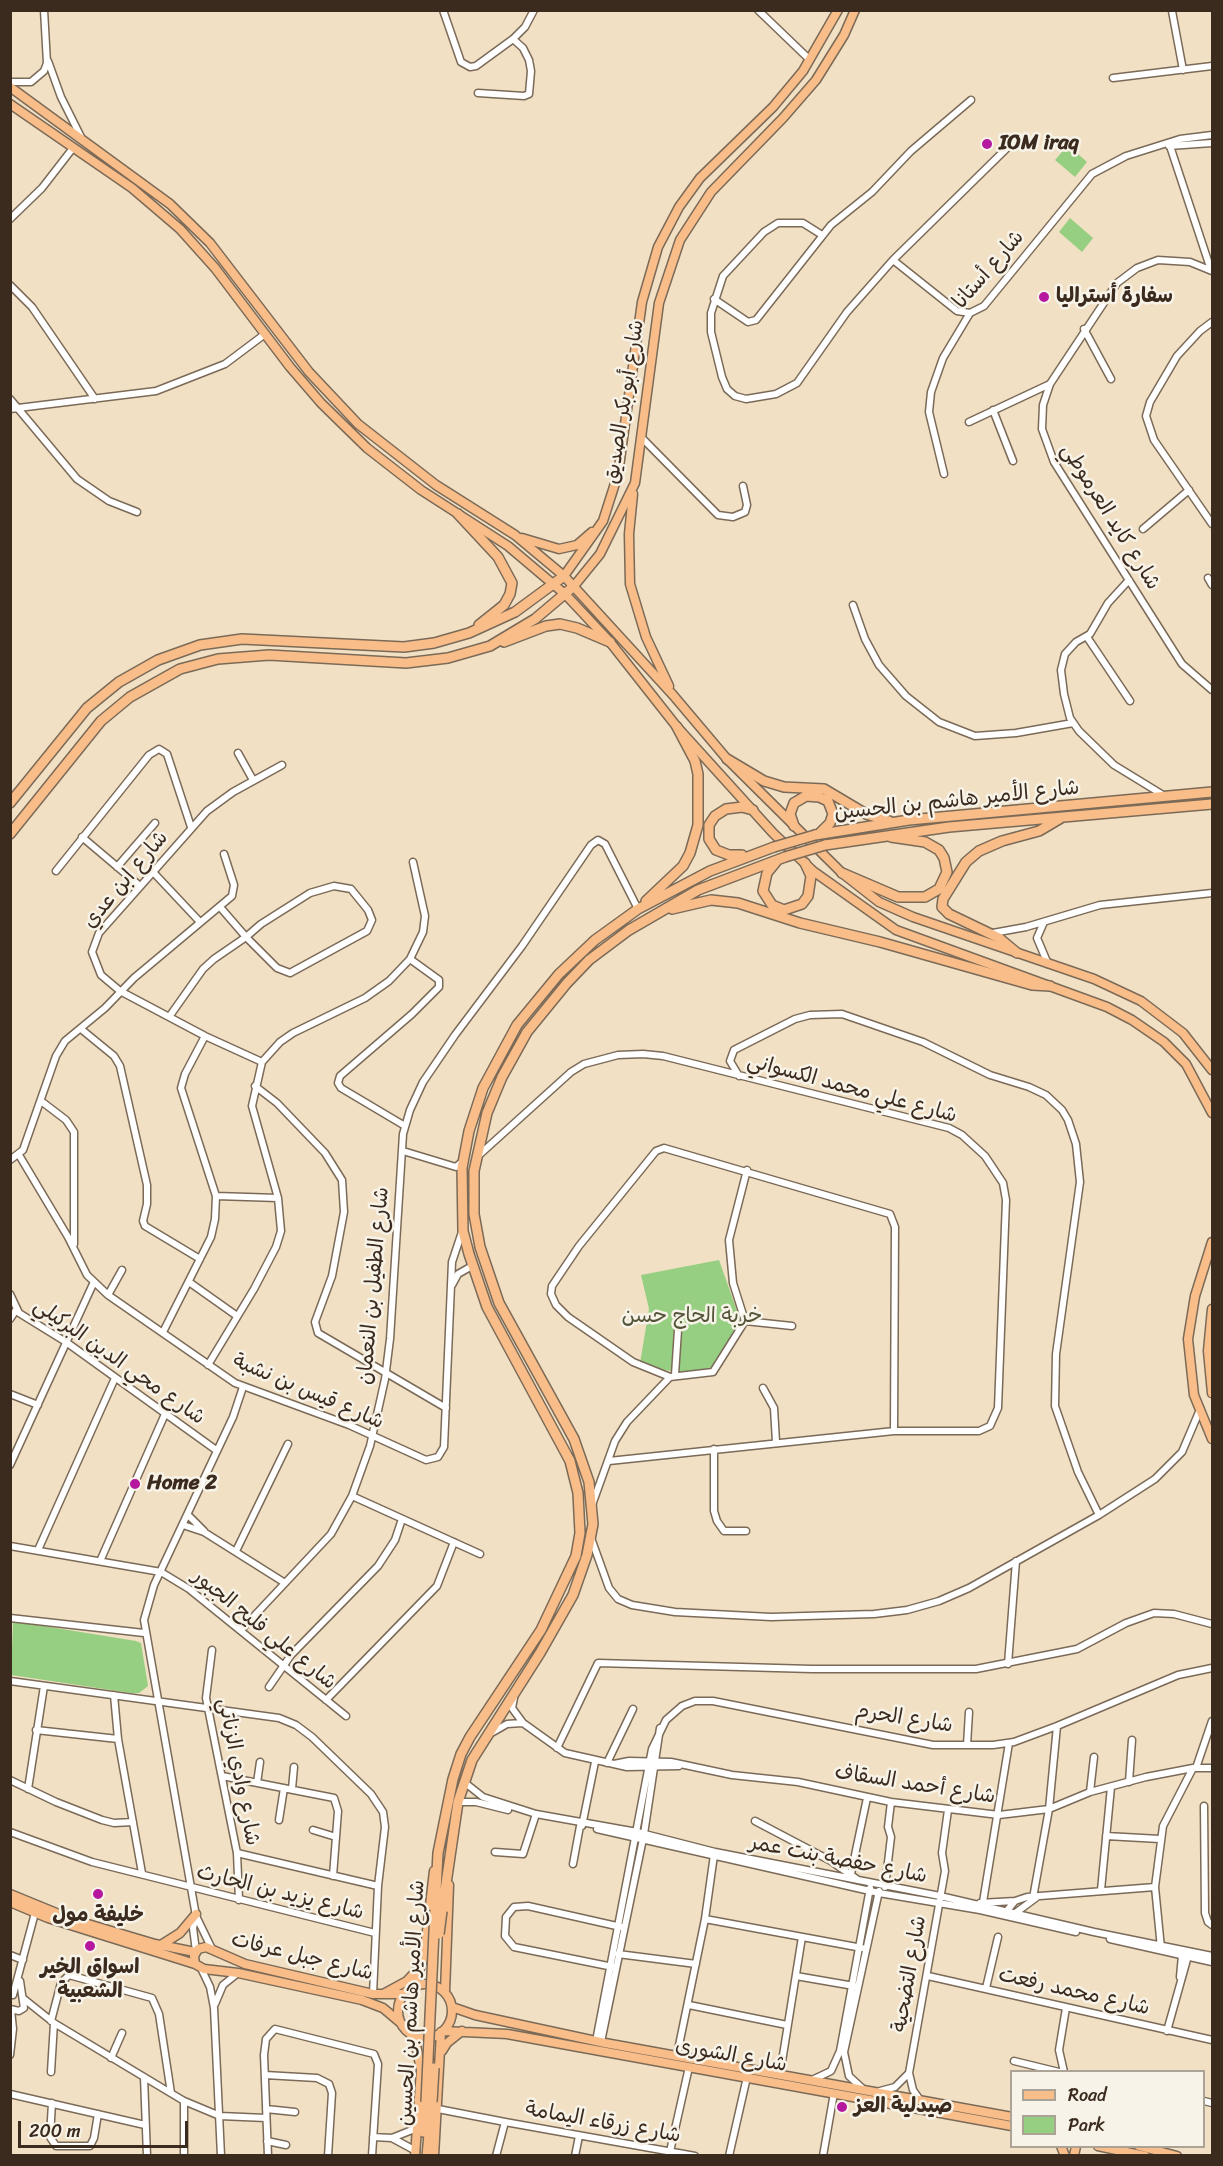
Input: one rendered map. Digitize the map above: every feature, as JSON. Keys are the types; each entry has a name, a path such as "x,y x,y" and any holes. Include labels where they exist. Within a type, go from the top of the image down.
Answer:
{"highway":[{"path":"458,514 498,557 512,583 510,594 504,605 469,633"},
{"name":"شارع أبو بكر الصديق","path":"10,803 87,708 139,669 181,650 242,639 404,647 434,643 469,633 515,612 555,585 564,576"},
{"name":"شارع أبو بكر الصديق","path":"10,834 101,721 130,697 180,669 218,659 269,655 406,663 448,658 490,646 535,619 566,595 573,586"},
{"path":"490,646 546,626 560,624 577,628 610,642"},
{"path":"638,909 683,866 696,833 700,799 698,774 695,761 676,727"},
{"path":"727,759 764,781 784,787 824,789 866,814 894,822"},
{"name":"شارع الأمير هاشم بن الحسين","path":"427,2156 432,2104 438,1853 453,1779 470,1737 541,1630 576,1556 580,1533 578,1493 570,1461 487,1307 472,1266 463,1231 459,1164 483,1088 517,1025 559,974 587,947 638,909 710,871 748,855 817,835 894,822 1212,792"},
{"path":"794,826 790,814 794,803 806,796 819,796 828,801 833,814 830,823 817,835"},
{"name":"شارع الأمير هاشم بن الحسين","path":"438,1910 458,1802 464,1782 484,1738 516,1690 573,1595 591,1538 592,1505 586,1473 574,1439 499,1303 480,1247 474,1214 474,1171 487,1113 502,1077 534,1023 589,960 653,914 711,884 781,858 825,845 880,835 1212,804"},
{"path":"748,855 729,855 716,850 709,839 709,825 715,816 726,809 742,807 753,810"},
{"path":"1017,953 990,934 945,911 942,902 948,888 966,862 979,851 1002,841 1044,829 1061,818"},
{"path":"842,873 886,894 911,898 925,897 942,885 947,872 944,858 939,850 925,842 880,835"},
{"path":"781,858 767,873 763,891 772,905 784,910 802,904 808,896 811,876 806,863"},
{"path":"653,914 711,900 738,903 800,923 880,942 1032,985 1050,986"},
{"name":"شارع الأمير هاشم بن الحسين","path":"417,2154 432,2104"}],"main road":[{"name":"شارع أبو بكر الصديق","path":"564,576 603,521 621,464 642,302 658,247 679,207 700,178 773,107 810,60 838,10"},
{"name":"شارع أبو بكر الصديق","path":"573,586 600,554 635,483 659,303 667,271 683,233 718,183 783,118 816,80 844,35 855,10"},
{"path":"10,87 154,190 198,231 309,372 358,424 436,485 515,536 564,576 673,695 727,759 842,873 879,902 914,918 1094,979 1141,1001 1184,1033 1212,1070"},
{"path":"10,104 132,188 180,229 206,258 321,403 368,448 400,475 508,546 566,595 610,642 676,727 773,833 806,863 848,898 896,930 1107,1007 1153,1033 1186,1064 1212,1113"},
{"path":"635,483 629,534 630,584 646,637 673,695"},
{"path":"515,536 541,545 566,548 577,545 588,537 603,521"},
{"path":"1212,1242 1195,1296 1189,1333 1191,1378 1199,1412 1212,1439"},
{"path":"1212,1310 1208,1351 1212,1393"},
{"name":"شارع الأمير هاشم بن الحسين","path":"413,1987 423,1961 431,1883 438,1853"},
{"name":"شارع الأمير هاشم بن الحسين","path":"445,1992 444,1958 450,1888 448,1858"},
{"name":"شارع جبل عرفات","path":"10,1894 66,1917 160,1945 195,1951 206,1947 237,1962 379,1995 405,1994"},
{"name":"شارع جبل عرفات","path":"10,1902 35,1913 198,1966 362,2000 383,2008 402,2024"},
{"path":"160,1945 180,1933 196,1915"},
{"path":"195,1951 198,1966"},
{"path":"383,2008 379,1995 407,1982 423,1961 427,1968 433,1970 444,1958"},
{"path":"424,1984 435,1986 445,1992 452,2007 450,2020 442,2032 428,2037 414,2035 402,2024 399,2013 405,1994 413,1987 424,1984"},
{"name":"شارع الشورى","path":"452,2007 475,2015 599,2041 1010,2117"},
{"path":"473,2031 467,2028 464,2021 475,2015"},
{"path":"441,2054 447,2043 463,2031"},
{"name":"شارع الشورى","path":"442,2032 473,2031 507,2034 1010,2126"},
{"name":"شارع الأمير هاشم بن الحسين","path":"434,2156 432,2104 440,2065 442,2032"},
{"name":"شارع الأمير هاشم بن الحسين","path":"414,2035 420,2057 421,2088 417,2154"},
{"path":"420,2057 426,2050 434,2050 440,2065"},
{"path":"1106,2148 1177,2156"}],"street":[{"path":"10,82 27,83 39,78 46,67 44,10"},
{"path":"443,10 461,62 466,66 476,66 513,39 525,27 534,10"},
{"path":"758,10 810,60"},
{"path":"1172,11 1183,70"},
{"path":"478,93 524,96 529,94 531,70 529,60 523,48 513,39"},
{"path":"46,58 61,97 82,137"},
{"path":"1113,78 1212,66"},
{"path":"714,299 745,321 754,322 822,235 971,100"},
{"name":"شارع أستانا","path":"944,474 929,412 931,392 943,358 970,313 984,306 1092,174 1117,159 1212,135"},
{"name":"شارع أستانا","path":"1167,145 1212,143"},
{"path":"1167,145 1212,270"},
{"path":"822,235 794,221 770,227 730,266 718,286 714,299 711,332 720,372 727,389 735,396 746,399 776,394 803,378 847,312 893,260 1008,147"},
{"path":"10,219 42,188 73,148"},
{"path":"893,260 957,311 970,313"},
{"name":"شارع كايد العرموطي","path":"1212,270 1196,263 1168,260 1142,265 1117,283 1084,329 1050,384 1043,405 1042,429 1046,443 1182,664 1212,690"},
{"path":"10,285 39,316 95,399"},
{"path":"1212,322 1185,346 1148,407 1149,431 1212,524"},
{"path":"1084,329 1111,379"},
{"path":"14,409 156,391 184,382 225,364 265,334"},
{"path":"969,422 1050,384"},
{"path":"10,399 14,409 77,479 109,501 136,512"},
{"path":"993,410 1013,461"},
{"path":"641,437 718,515 733,517 745,512 747,505 743,486"},
{"path":"1143,529 1189,490"},
{"path":"1208,578 1212,585"},
{"path":"1129,580 1108,603 1087,637 1071,646 1061,666 1066,706 1073,723 1114,765 1166,797"},
{"path":"853,605 879,665 906,696 939,722 975,736 1016,733 1073,723"},
{"path":"1087,637 1130,701"},
{"path":"56,871 149,755 159,749 167,754 191,827"},
{"path":"238,753 253,780"},
{"name":"شارع ابن عدي","path":"120,991 101,975 92,952 99,933 191,827 214,805 282,765"},
{"path":"1140,800 1148,792 1144,785"},
{"path":"117,867 155,823"},
{"path":"82,837 140,886"},
{"name":"شارع الطفيل بن النعمان","path":"241,1630 331,1533 352,1496 372,1436 386,1373 405,1126 415,1098 429,1073 522,946 591,845 598,840 605,844 638,909"},
{"path":"10,1160 19,1155 42,1101 60,1047 134,978 220,907 235,890 224,854"},
{"path":"208,1365 276,1247 281,1225 278,1198 253,1113 255,1086 262,1062 280,1042 293,1033 365,998 389,981 410,959 423,932 425,916 413,862"},
{"path":"153,872 200,922"},
{"path":"169,1017 203,969 246,937 299,899 334,886 351,889 371,915 371,926 367,931 290,973 277,968 246,937 220,907"},
{"path":"990,934 1100,905 1212,893"},
{"path":"1045,921 1037,938 1048,964"},
{"path":"405,1126 341,1088 338,1083 340,1076 412,1014 439,987 439,980 410,959"},
{"path":"131,996 134,978"},
{"path":"120,991 205,1036 262,1062"},
{"path":"740,1076 730,1061 734,1050 795,1019 810,1015 842,1014 923,1042 990,1075 1029,1087 1046,1095 1062,1110 1076,1144 1080,1182 1056,1354 1055,1406 1078,1472 1099,1515"},
{"path":"81,1029 114,1056 120,1066 147,1185 143,1221 145,1226 200,1259"},
{"path":"163,1332 211,1237 216,1219 216,1196 181,1088 184,1074 205,1036"},
{"name":"شارع علي محمد الكسواني","path":"477,1157 571,1072 594,1060 618,1055 653,1054 950,1128 962,1135 985,1156 1002,1183 1006,1200 998,1408 990,1426 979,1431 894,1431 609,1461"},
{"path":"255,1086 288,1114 325,1153 342,1180 344,1212 337,1255 330,1283 316,1317 316,1328 324,1337 446,1408"},
{"path":"42,1101 66,1120 74,1132 74,1248"},
{"path":"482,1135 487,1142 492,1144"},
{"path":"745,1322 713,1372 672,1376 633,1362 568,1317 552,1299 552,1286 579,1246 658,1149 664,1148 747,1170 885,1210 892,1218 895,1227 894,1431"},
{"path":"403,1151 448,1165 455,1170 462,1190"},
{"name":"شارع قيس بن نشبة","path":"19,1155 93,1284 243,1387 372,1436 414,1455 434,1460 442,1454 444,1447 452,1262 463,1231"},
{"path":"448,1165 459,1164"},
{"path":"745,1322 732,1283 729,1240 747,1170"},
{"path":"216,1196 278,1198"},
{"path":"450,1288 458,1274 472,1266"},
{"path":"108,1295 122,1270"},
{"path":"189,1282 237,1317"},
{"path":"10,1465 93,1284"},
{"name":"شارع محي الدين البركيلي","path":"10,1294 13,1310 66,1342 216,1450"},
{"path":"10,1319 13,1310"},
{"path":"745,1322 792,1326"},
{"path":"592,1505 621,1430 672,1376 678,1330"},
{"path":"38,1550 115,1378"},
{"path":"214,1952 196,1915 144,1633 149,1600 233,1417 243,1387"},
{"path":"763,1388 774,1408 776,1442"},
{"path":"10,1394 38,1405"},
{"path":"591,1538 597,1548 607,1584 618,1599 636,1606 704,1614 771,1617 898,1611 954,1595 1099,1515 1167,1470 1182,1452 1199,1412"},
{"path":"101,1559 165,1414"},
{"path":"236,1551 288,1444"},
{"path":"714,1449 714,1511 717,1521 724,1531 746,1531"},
{"path":"586,1473 595,1485 601,1483"},
{"path":"352,1496 480,1554"},
{"path":"188,1515 204,1532"},
{"path":"269,1687 291,1656 378,1566 395,1540 402,1519"},
{"path":"183,1525 204,1532 285,1583"},
{"path":"326,1700 436,1586 454,1542"},
{"name":"شارع علي فليح الجبور","path":"10,1546 101,1559 161,1572 189,1589 345,1716"},
{"path":"1008,1664 1016,1562"},
{"path":"557,1748 598,1663 813,1669 976,1669 1021,1662 1086,1646 1126,1623 1154,1613 1174,1614 1212,1624"},
{"path":"10,1618 144,1633"},
{"name":"شارع وادي الزناتي","path":"212,1650 206,1690 237,1853 239,1900"},
{"name":"شارع الحرم","path":"631,1882 635,1840 660,1728 674,1712 685,1704 700,1701 758,1709 933,1745 1009,1743 1057,1726 1178,1675 1212,1668"},
{"name":"شارع يزيد بن الحارث","path":"10,1681 279,1718 296,1725 319,1743 363,1786 378,1803 385,1820 375,1933 81,1859 10,1832"},
{"path":"28,1789 44,1686"},
{"path":"516,1690 512,1708 523,1723"},
{"path":"114,1695 118,1739 142,1873"},
{"path":"610,1763 633,1709"},
{"path":"967,1745 969,1712"},
{"path":"1162,1948 1155,1887 1160,1839 1163,1826 1195,1768 1212,1721"},
{"path":"484,1738 507,1724 523,1723"},
{"name":"شارع أحمد السقاف","path":"523,1723 557,1748 573,1756 595,1761 627,1767 680,1766 798,1782 891,1802 999,1815 1049,1809 1090,1792 1129,1782 1195,1768 1212,1768"},
{"path":"1030,1916 1049,1809 1057,1726"},
{"path":"36,1730 118,1739"},
{"path":"1129,1782 1132,1740"},
{"path":"983,1902 1009,1743"},
{"path":"1090,1792 1094,1758"},
{"path":"573,1864 595,1761"},
{"path":"257,1783 260,1762"},
{"name":"شارع الحرم","path":"599,2041 631,1882 644,1838 652,1765"},
{"path":"292,1789 294,1767"},
{"path":"222,1776 334,1798 338,1811 333,1876"},
{"path":"10,1780 102,1820 114,1823 133,1822"},
{"name":"شارع حفصة بنت عمر","path":"464,1782 483,1797 536,1816"},
{"path":"1101,1890 1111,1787"},
{"path":"279,1820 284,1788"},
{"path":"851,1874 867,1798"},
{"name":"شارع حفصة بنت عمر","path":"458,1802 483,1803 581,1825 637,1832 644,1838"},
{"path":"862,1948 881,1888 891,1837 888,1827 891,1802"},
{"path":"1204,1806 1205,1913 1208,1922 1212,1925"},
{"name":"شارع التضحية","path":"909,2073 940,1899 945,1865 942,1853 948,1810"},
{"path":"495,1852 523,1854 536,1816"},
{"path":"755,1821 860,1881"},
{"name":"شارع حفصة بنت عمر","path":"581,1825 635,1840 644,1838 714,1855 940,1899 1162,1948"},
{"path":"313,1830 336,1837"},
{"path":"1106,1836 1160,1839"},
{"path":"237,1853 378,1886"},
{"path":"677,2055 705,1919 714,1855"},
{"name":"شارع حفصة بنت عمر","path":"714,1855 860,1881 871,1887"},
{"path":"864,2089 849,2076 844,2052 871,1887"},
{"path":"974,1904 1101,1890 1155,1887"},
{"path":"1013,1915 1034,1898"},
{"name":"شارع حفصة بنت عمر","path":"940,1899 974,1904 1005,1913"},
{"path":"1005,1913 1015,1901"},
{"path":"614,1967 514,1947 505,1936 506,1917 511,1909 528,1906 622,1927"},
{"path":"35,1913 20,1977 11,1996 22,1997 39,2014 184,2101 220,2116 266,2118"},
{"path":"195,1951 193,1928 196,1915"},
{"name":"شارع حفصة بنت عمر","path":"1013,1915 1030,1916 1212,1962"},
{"path":"705,1919 862,1948"},
{"path":"375,1933 379,1995"},
{"path":"780,2074 802,1937"},
{"path":"986,1989 998,1937"},
{"path":"617,1954 696,1964"},
{"path":"1167,2031 1185,1954"},
{"name":"شارع حفصة بنت عمر","path":"1185,1954 1212,1956"},
{"path":"10,1955 23,1960"},
{"path":"198,1966 210,1988 214,2008 221,2156"},
{"path":"214,2008 223,1985 238,1973"},
{"path":"51,2072 52,2022 61,1983 69,1975 152,1998 159,2014 171,2093"},
{"path":"795,1976 855,1987"},
{"name":"شارع محمد رفعت","path":"928,1976 1212,2040"},
{"path":"13,2029 20,2011 22,1997 20,1977"},
{"path":"812,2080 827,2074 837,2060 855,1987"},
{"path":"688,2005 787,2025"},
{"path":"1064,2070 1059,2050 1066,2008"},
{"path":"10,2055 13,2029 11,2010 39,2014"},
{"path":"268,2156 266,2039 275,2029 371,2052 378,2064 372,2156"},
{"path":"111,2058 122,2033"},
{"path":"1014,2061 1051,2070"},
{"path":"670,2153 689,2067"},
{"path":"878,2092 895,2087 909,2073"},
{"path":"909,2073 913,2090 921,2100"},
{"path":"265,2075 317,2078 329,2084 332,2093 328,2156"},
{"path":"144,2077 147,2156"},
{"path":"729,2156 747,2077"},
{"path":"823,2156 834,2093"},
{"path":"10,2094 146,2125"},
{"path":"184,2101 184,2156"},
{"path":"52,2103 50,2138 56,2146 90,2146 94,2138 98,2114"},
{"path":"432,2104 505,2122"},
{"path":"266,2109 295,2112"},
{"name":"شارع زرقاء اليمامة","path":"496,2156 505,2122 694,2156"},
{"path":"374,2137 392,2138 417,2128"},
{"path":"575,2156 579,2136"},
{"path":"392,2138 417,2154"},
{"path":"267,2141 286,2145"}],"green space":[{"path":"1068,145 1087,162 1075,177 1055,160"},
{"path":"1070,218 1093,238 1082,252 1059,232"},
{"name":"خربة الحاج حسن","path":"719,1260 741,1322 711,1373 639,1369 649,1309 641,1275"},
{"path":"13,1621 141,1643 148,1686 139,1693 131,1693 11,1675"}],"place":[{"name":"IOM iraq","path":"987,144"},
{"name":"سفارة أستراليا","path":"1044,297"},
{"name":"Home 2","path":"135,1484"},
{"name":"خليفة مول","path":"98,1894"},
{"name":"اسواق الخير الشعبية","path":"90,1946"},
{"name":"صيدلية العز","path":"842,2107"}]}
